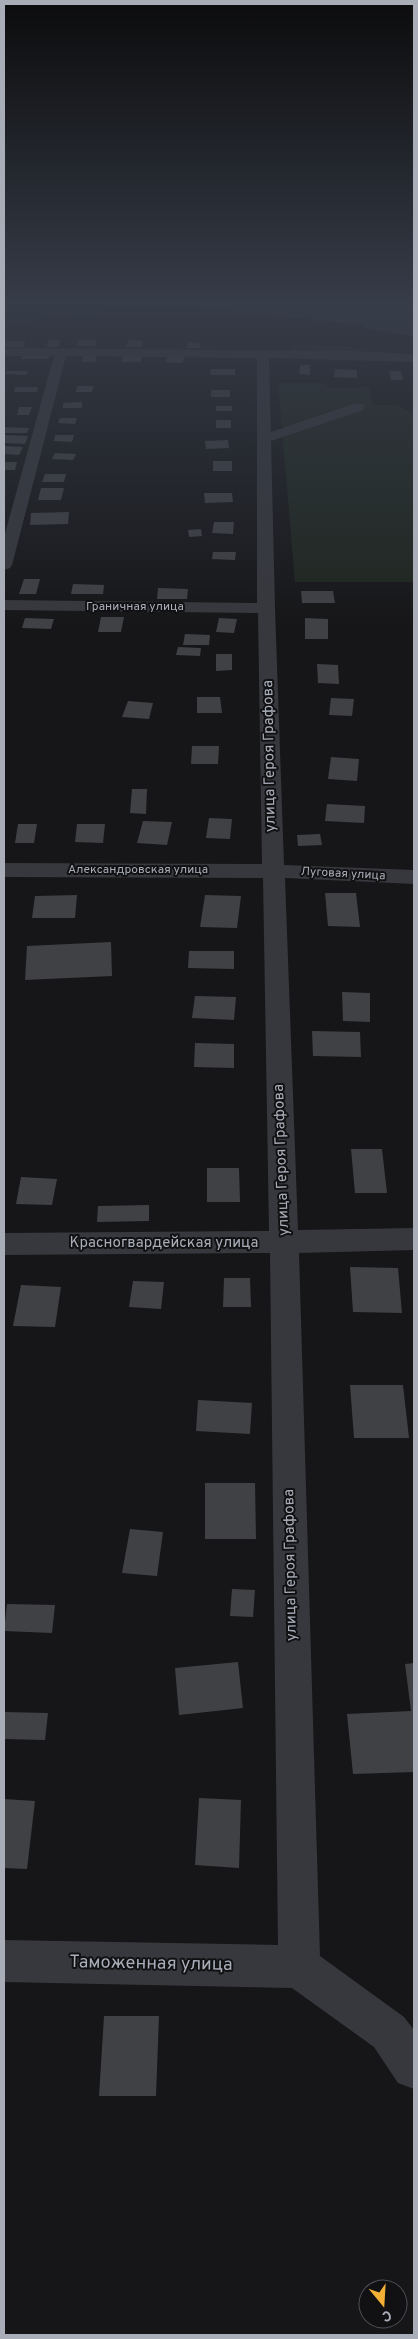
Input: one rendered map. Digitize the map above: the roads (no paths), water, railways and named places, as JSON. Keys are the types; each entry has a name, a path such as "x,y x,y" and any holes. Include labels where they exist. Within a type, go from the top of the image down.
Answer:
{"street":[{"path":"4,565 45,411"},
{"name":"улица Героя Графова","path":"264,411 266,608 284,1242 299,1967"},
{"path":"264,439 348,411"},
{"name":"Граничная улица","path":"4,605 266,608"},
{"name":"Александровская улица","path":"4,870 272,871"},
{"name":"Луговая улица","path":"272,871 414,878"},
{"name":"Красногвардейская улица","path":"4,1244 414,1239"},
{"name":"Таможенная улица","path":"4,1961 299,1967"},
{"path":"299,1967 388,2032 414,2067"}]}
